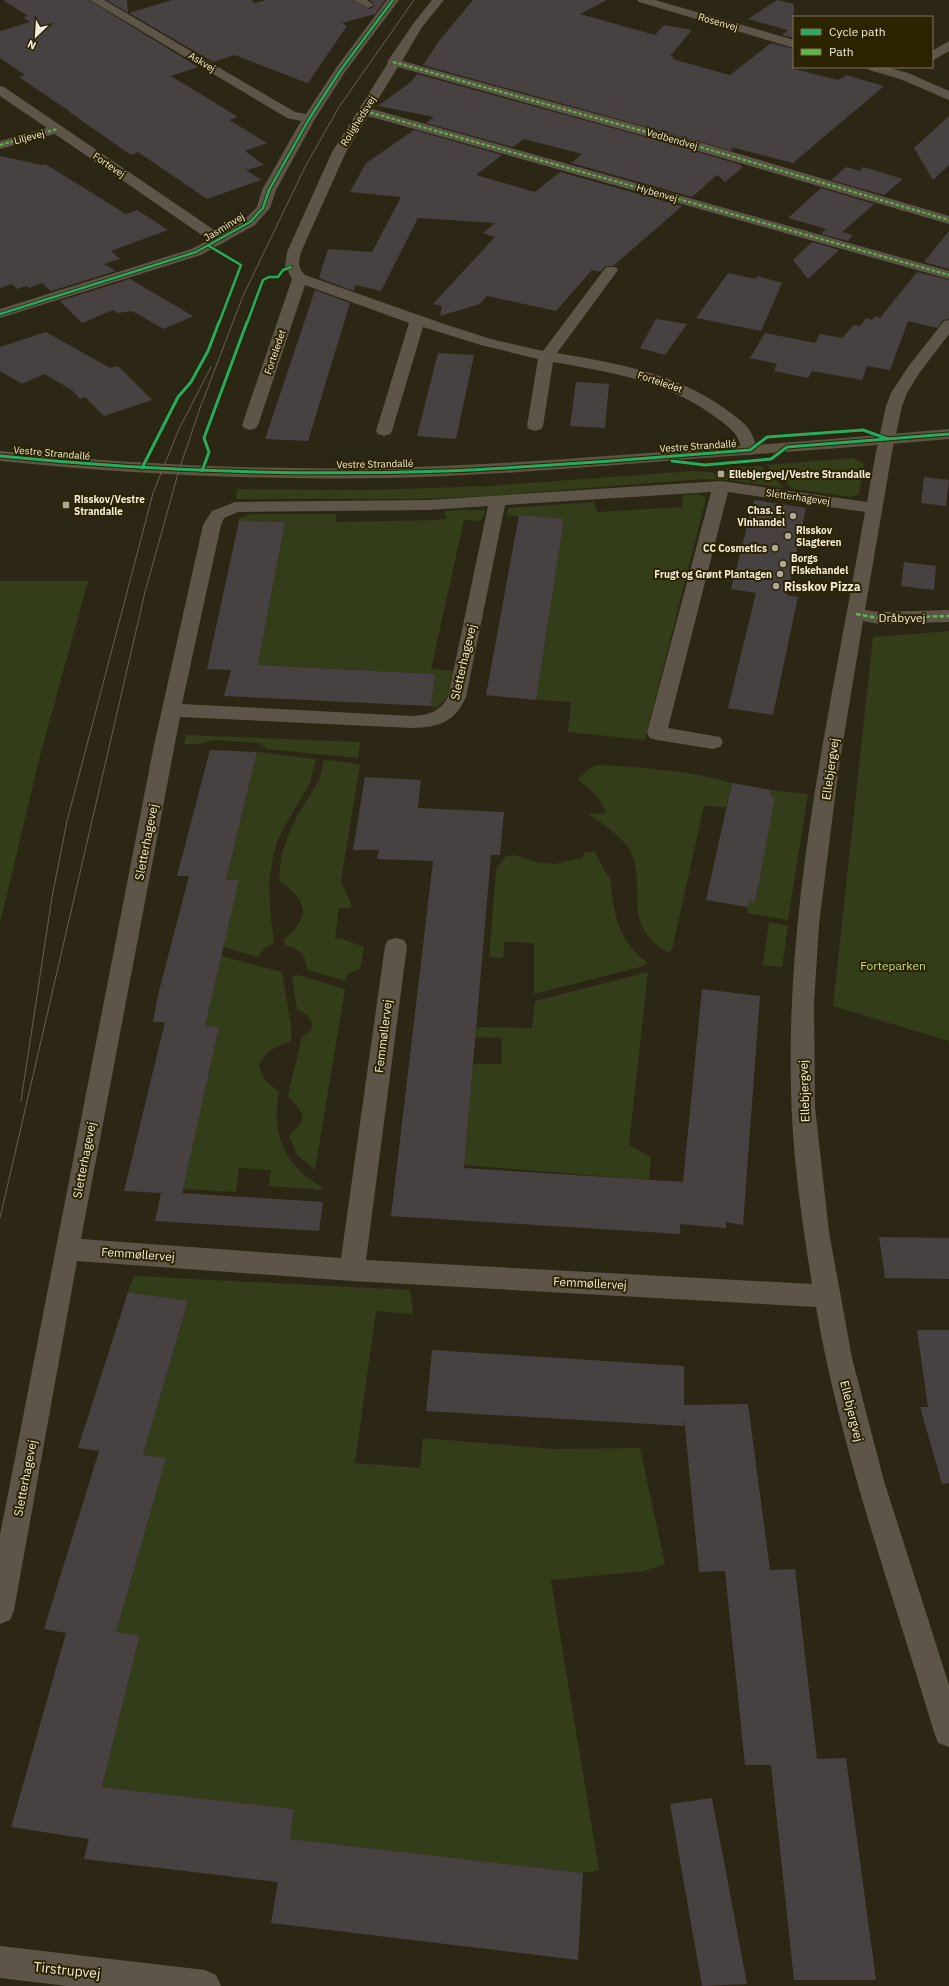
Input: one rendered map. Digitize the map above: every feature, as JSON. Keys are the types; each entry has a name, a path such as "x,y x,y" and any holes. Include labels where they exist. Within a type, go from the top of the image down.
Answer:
{"street":[{"name":"Askvej","path":"96,0 291,115 309,120"},
{"name":"Jasminvej","path":"0,314 196,252 250,222 263,208 269,190 309,120 340,71 393,0"},
{"name":"Rolighedsvej","path":"300,278 294,274 291,267 294,252 339,152 365,111 393,62 417,26 438,0"},
{"name":"Rosenvej","path":"643,0 793,44"},
{"path":"933,56 949,45"},
{"name":"Vedbendvej","path":"393,62 690,144 949,220"},
{"path":"876,68 904,76 949,96"},
{"path":"904,76 916,68"},
{"name":"Fortevej","path":"0,90 219,240"},
{"name":"Hybenvej","path":"365,111 949,275"},
{"name":"Liljevej","path":"0,145 57,129"},
{"path":"535,426 546,357 611,270"},
{"name":"Forteledet","path":"250,425 300,278 486,342 546,357 625,371 674,385 696,395 718,410 742,432 750,450"},
{"path":"384,430 418,319"},
{"name":"Ellebjergvej","path":"949,324 913,370 899,393 894,406 845,672 810,907 805,981 802,1083 812,1202 827,1296 846,1388 871,1482 949,1732"},
{"name":"Vestre Strandallé","path":"0,456 103,466 179,470 353,473 509,468 949,434"},
{"path":"713,742 657,733 721,486"},
{"name":"Sletterhagevej","path":"0,1610 67,1249 172,710 212,525 218,515 235,507 428,505 721,486 875,508"},
{"name":"Sletterhagevej","path":"172,710 412,722 430,721 444,715 453,707 457,697 497,501"},
{"name":"Dråbyvej","path":"856,614 879,618 949,616"},
{"name":"Femmøllervej","path":"352,1270 396,946"},
{"name":"Femmøllervej","path":"67,1249 352,1270 827,1296"},
{"name":"Tirstrupvej","path":"0,1962 205,1986"}],"green space":[{"path":"852,458 864,464 859,494 851,497 793,489 766,465"},
{"path":"761,466 785,488 729,480 703,479 487,496 413,499 236,499 237,489 368,490 489,486 694,471 712,472 715,475 728,473 726,468"},
{"path":"698,494 706,498 645,740 568,732 571,702 536,700 564,519 506,515 509,508 594,502 597,512 682,507 683,495"},
{"path":"485,510 484,516 480,521 464,520 431,669 453,671 447,697 437,708 431,706 435,674 258,665 285,522 239,521 240,518 251,514 336,514 336,522 440,520 447,518 444,511"},
{"path":"0,581 88,581 41,752 0,923"},
{"name":"Forteparken","path":"949,631 949,1041 833,1006 873,637"},
{"path":"186,735 360,742 358,758 267,749 259,743 213,740 201,744 184,744"},
{"path":"257,752 316,759 310,783 277,842 269,883 274,943 264,949 258,957 223,947 226,880"},
{"path":"324,760 360,764 341,881 351,904 351,908 339,908 335,938 364,947 360,969 347,974 346,981 307,970 304,956 295,948 285,945 284,940 299,924 302,916 302,909 296,895 279,881 281,858 288,836 298,814 319,781"},
{"path":"595,765 647,768 681,772 732,783 726,807 704,806 672,950 668,953 653,941 643,929 637,903 637,877 635,863 629,849 617,835 589,815 606,813 601,802 587,786 577,779"},
{"path":"771,790 808,794 788,920 747,913 749,901 755,902 768,807 773,808 775,797 770,796"},
{"path":"595,851 606,874 610,877 613,902 618,924 629,944 647,962 644,966 534,994 534,943 505,942 503,958 489,957 496,869 506,856 514,855 536,862 554,864 582,858 584,853"},
{"path":"769,922 788,926 782,967 763,965"},
{"path":"221,956 282,972 291,1026 291,1041 273,1049 265,1055 259,1064 261,1073 265,1080 279,1091 277,1103 277,1125 279,1135 287,1155 302,1173 324,1190 269,1186 271,1170 239,1168 236,1192 182,1189 219,1027 205,1026"},
{"path":"648,972 629,1145 651,1157 649,1180 464,1165 473,1064 501,1064 502,1038 475,1037 476,1027 532,1028 535,1001"},
{"path":"298,975 345,989 315,1170 297,1155 289,1135 302,1120 300,1110 288,1097 301,1038 311,1030 313,1024 307,1015 297,1009 292,976"},
{"path":"134,1276 410,1290 413,1314 376,1311 355,1463 420,1468 423,1438 553,1449 640,1448 665,1564 644,1571 551,1580 599,1870 583,1873 290,1839 294,1809 102,1787 140,1635 116,1632 165,1459 143,1455 188,1301 128,1292"}],"building":[{"path":"3,0 89,0 198,67 171,76 238,117 229,120 267,143 245,151 264,165 246,170 261,180 207,199 138,152 131,155 19,77 25,75 0,58 0,31 30,22 23,17 28,16"},
{"path":"107,0 127,0 128,13"},
{"path":"172,0 251,0 255,3 266,0 352,0 369,9 375,6 370,0 385,0 375,14 342,23 347,26 307,83 235,55 213,62 129,13"},
{"path":"473,0 607,0 580,14 655,35 664,25 692,30 670,56 674,57 672,59 730,75 771,43 793,49 794,69 838,80 846,75 884,86 793,163 731,147 733,151 423,65 439,41"},
{"path":"777,0 794,4 793,38 782,35 788,30 748,19"},
{"path":"417,74 685,148 741,165 742,168 725,182 717,175 692,197 571,163 582,154 524,139 513,147 426,123 434,117 378,106 412,81"},
{"path":"949,116 949,165 933,180 914,148"},
{"path":"414,130 502,155 476,175 535,192 560,172 682,206 613,266 605,266 600,272 592,270 556,311 487,296 480,304 440,316 442,306 433,304 495,237 483,233 495,223 418,218 381,291 356,285 354,291 319,278 328,249 372,252 401,197 350,192 366,163"},
{"path":"0,156 42,165 45,164 126,214 137,210 168,230 111,251 120,259 104,264 116,271 51,291 42,283 29,288 26,286 17,289 12,284 0,288"},
{"path":"846,167 860,171 863,167 903,179 884,195 831,180"},
{"path":"821,188 874,204 842,232 853,235 848,241 821,234 826,229 788,218"},
{"path":"949,231 949,269 924,262"},
{"path":"812,242 839,250 808,279 793,260"},
{"path":"917,272 949,280 949,319 943,320 937,328 908,321 890,370 867,366 862,380 812,371 808,378 774,371 777,364 750,358 765,333 815,343 820,334 842,338 854,325 860,326 866,318 872,320 875,316 880,318"},
{"path":"728,273 755,279 758,276 782,283 761,331 696,318"},
{"path":"130,279 193,316 164,329 132,311 118,313 113,310 82,323 60,301"},
{"path":"315,290 350,303 308,441 265,439"},
{"path":"656,319 687,324 665,355 640,348"},
{"path":"46,332 110,368 118,366 152,400 104,416 85,397 80,399 72,390 44,374 22,384 0,371 0,347"},
{"path":"438,353 474,355 456,439 417,436"},
{"path":"576,382 609,384 605,428 570,426"},
{"path":"924,477 949,480 946,506 921,503"},
{"path":"754,500 806,508 787,595 798,597 773,715 728,708 756,593 731,589"},
{"path":"519,515 564,519 536,700 486,695"},
{"path":"239,521 285,522 258,665 435,674 431,706 224,696 231,670 207,669"},
{"path":"904,562 936,566 934,590 901,586"},
{"path":"210,750 257,752 226,880 239,880 205,1026 219,1027 182,1193 323,1202 319,1231 155,1221 161,1193 124,1191 165,1022 153,1022 158,995 189,876 177,876"},
{"path":"365,777 421,780 418,808 504,812 500,855 491,855 464,1168 683,1182 702,989 760,996 743,1225 726,1222 726,1228 680,1224 680,1234 391,1216 433,861 377,859 379,850 353,850"},
{"path":"732,783 771,790 770,796 775,797 755,902 749,901 748,907 706,900"},
{"path":"879,1237 949,1238 949,1279 885,1278"},
{"path":"128,1292 188,1301 143,1455 166,1458 116,1632 140,1635 102,1787 294,1809 290,1839 583,1873 578,1960 271,1923 278,1882 84,1859 89,1839 11,1827 66,1633 44,1629 99,1451 78,1448"},
{"path":"917,1330 949,1330 949,1483 942,1484 920,1407 928,1407"},
{"path":"432,1350 684,1366 684,1405 748,1404 770,1570 795,1569 817,1759 846,1758 876,1980 794,1980 771,1765 745,1765 725,1571 699,1572 684,1417 684,1426 426,1411"},
{"path":"712,1798 747,1984 702,1986 670,1804"}],"tram line":[{"path":"0,1218 145,592 179,470 200,408 243,296 305,167 339,107 414,0"},
{"path":"21,1101 52,897 67,821 153,493 179,429 211,367"}],"marked path":[{"path":"393,62 690,144 949,220"},
{"path":"365,111 949,275"},
{"path":"0,145 57,129"},
{"path":"856,614 879,618 949,616"}],"cycle path":[{"path":"0,314 196,252 250,222 263,208 269,190 309,119 340,71 393,0"},
{"path":"142,468 178,397 191,382 208,351 241,265 209,246"},
{"path":"202,471 209,452 204,438 263,280 269,277 278,277 283,270 291,267"},
{"path":"0,456 190,471 382,473 539,466 750,450 767,437 863,430 888,439"},
{"path":"672,461 705,465 771,459 787,447 949,434"}],"place":[{"name":"Ellebjergvej/Vestre Strandalle","path":"721,474"},
{"name":"Risskov/Vestre Strandalle","path":"66,505"},
{"name":"Chas. E. Vinhandel","path":"793,516"},
{"name":"Risskov Slagteren","path":"788,536"},
{"name":"CC Cosmetics","path":"775,548"},
{"name":"Borgs Fiskehandel","path":"783,564"},
{"name":"Frugt og Grønt Plantagen","path":"780,574"},
{"name":"Risskov Pizza","path":"776,586"}]}
